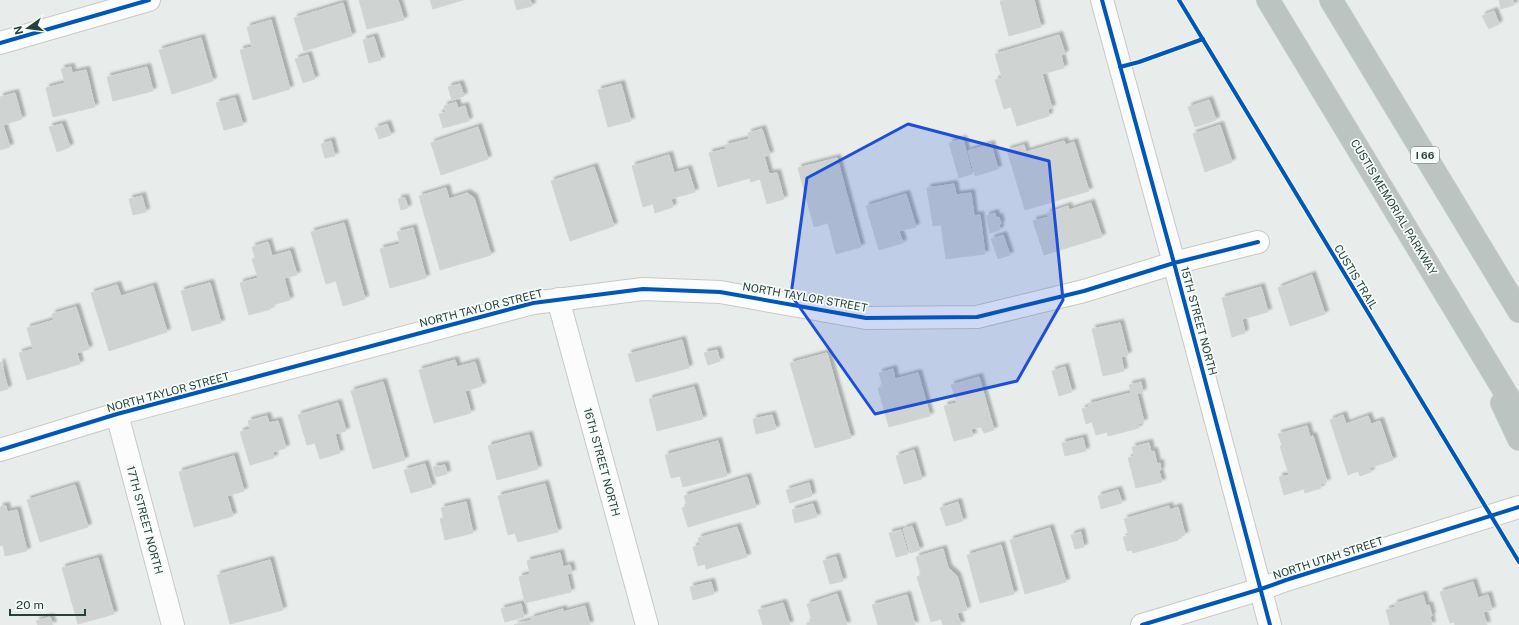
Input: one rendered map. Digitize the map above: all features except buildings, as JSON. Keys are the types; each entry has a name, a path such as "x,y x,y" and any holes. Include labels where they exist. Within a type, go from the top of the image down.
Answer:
{"highway":[{"name":"CUSTIS MEMORIAL PARKWAY","path":"1268,0 1519,415"},
{"name":"I 66","path":"1331,0 1519,311"},
{"path":"1469,333 1519,439"}],"street":[{"path":"0,43 149,0"},
{"name":"15TH STREET NORTH","path":"1102,0 1174,263 1270,625"},
{"name":"NORTH TAYLOR STREET","path":"0,450 117,414 533,303 643,289 720,292 866,318 977,317 1084,291 1174,263 1258,242"},
{"name":"16TH STREET NORTH","path":"558,299 646,625"},
{"name":"17TH STREET NORTH","path":"117,414 173,625"},
{"name":"NORTH UTAH STREET","path":"1142,625 1519,507"}],"highlighted area":[{"path":"908,124 1049,161 1063,300 1017,381 875,414 791,295 807,178"}],"cycle path":[{"path":"0,43 149,0"},
{"path":"1102,0 1174,263 1270,625"},
{"name":"CUSTIS TRAIL","path":"1179,0 1519,562"},
{"path":"1120,67 1139,62 1203,39"},
{"path":"0,450 117,414 533,303 643,289 720,292 866,318 977,317 1084,291 1174,263 1258,242"},
{"path":"1142,625 1519,507"}]}
